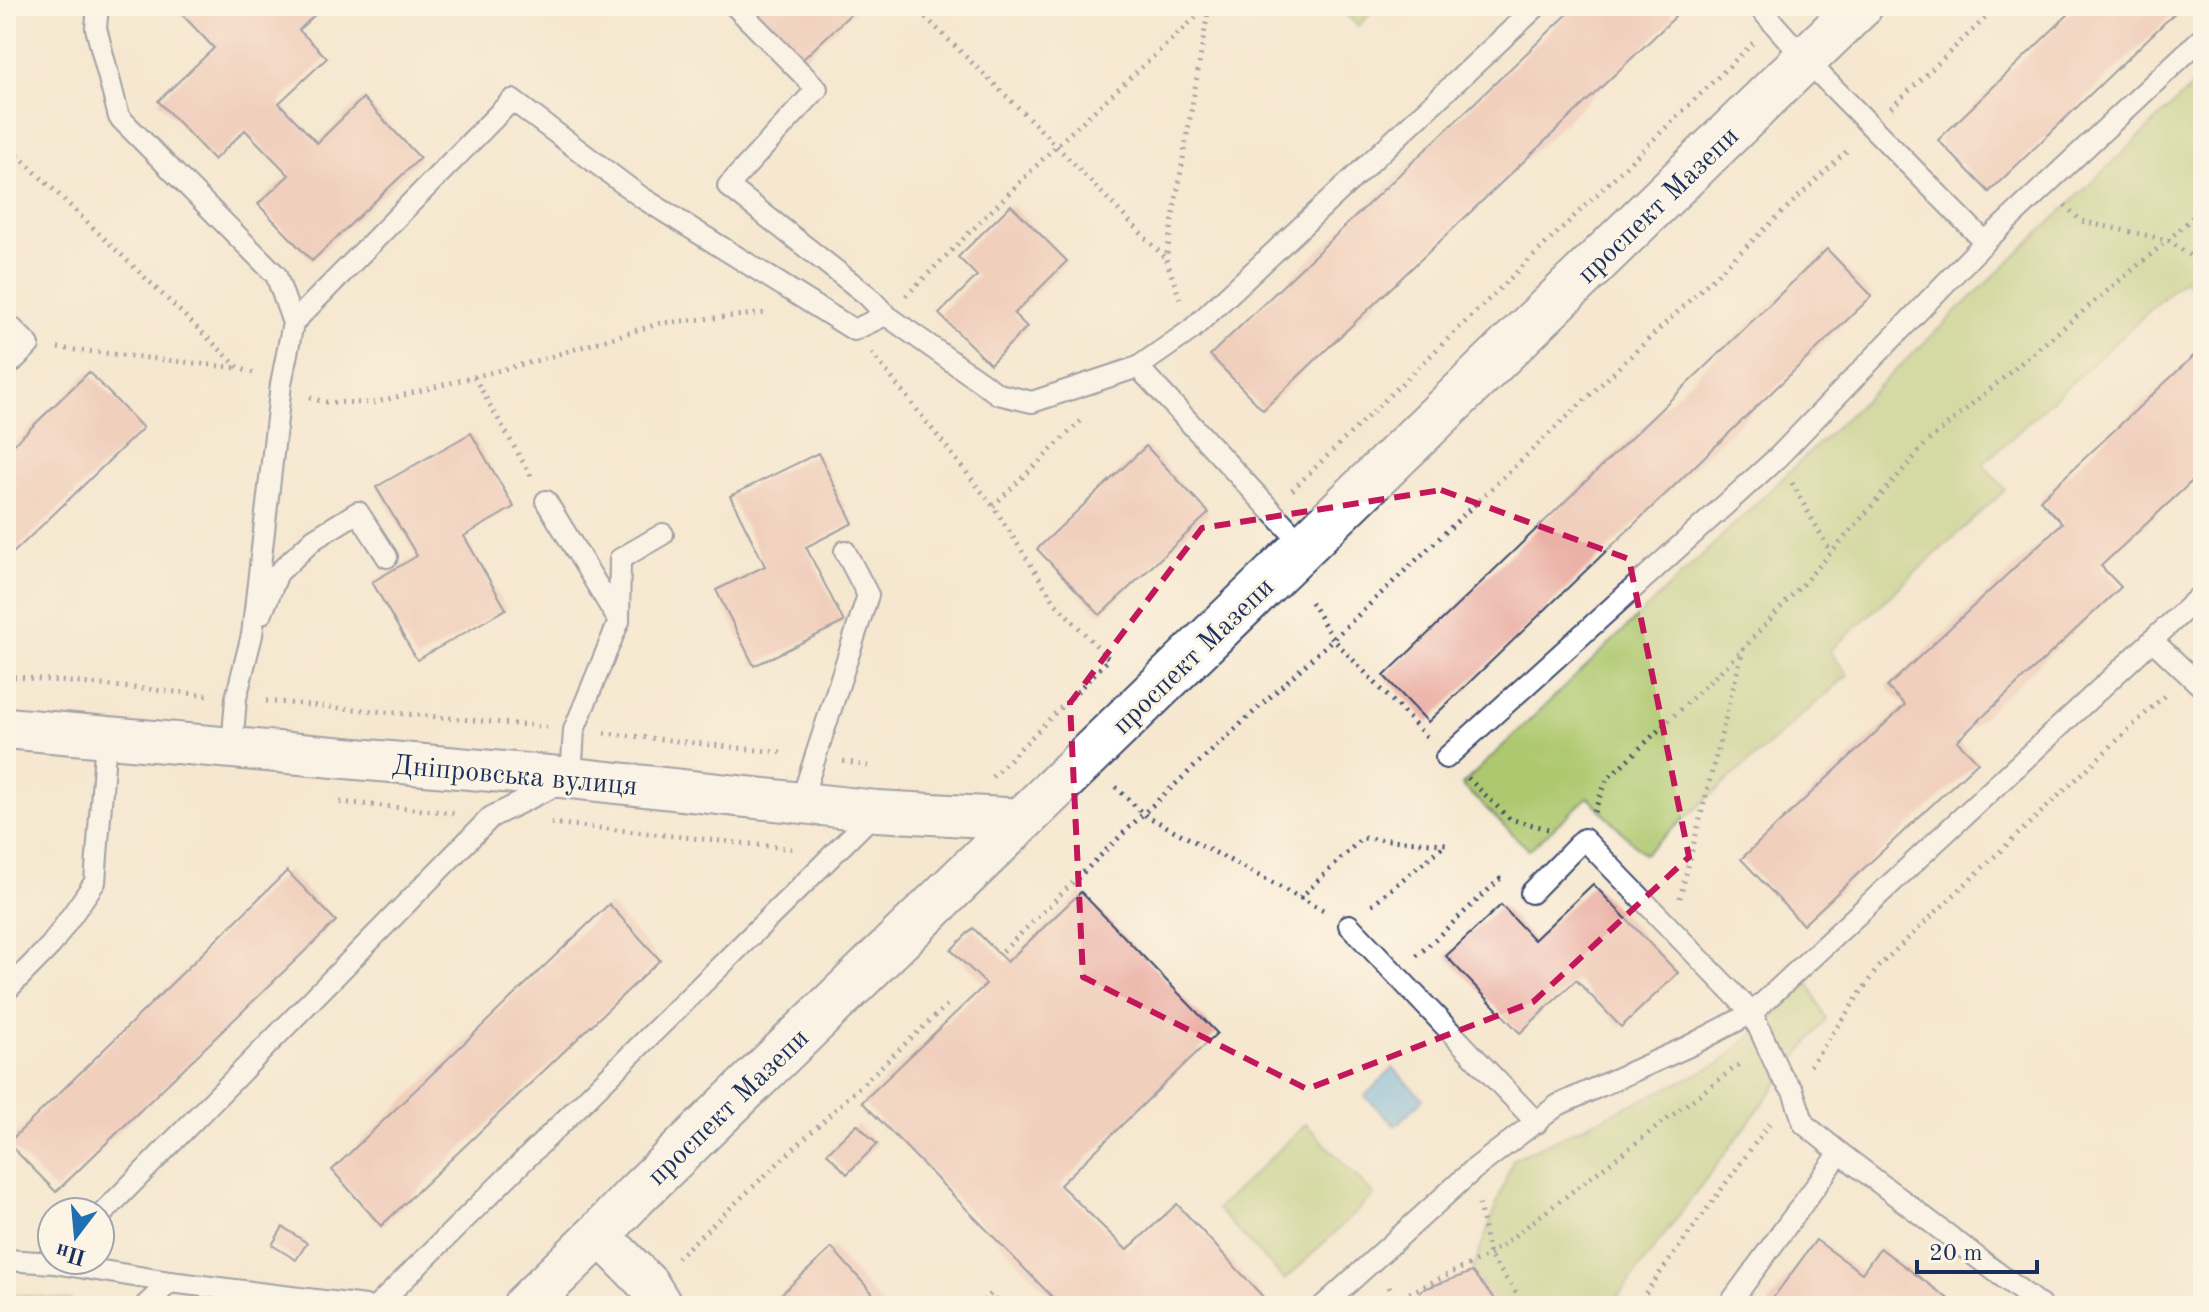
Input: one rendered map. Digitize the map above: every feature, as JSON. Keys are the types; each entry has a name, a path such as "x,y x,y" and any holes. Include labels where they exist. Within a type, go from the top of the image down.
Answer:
{"street":[{"name":"проспект Мазепи","path":"525,1306 1860,6"},
{"name":"Дніпровська вулиця","path":"6,728 571,778 877,811 1023,819"},
{"path":"599,1234 656,1295"}],"lane":[{"path":"98,6 96,28 119,117 276,275 293,323 281,384 252,635 236,698 232,748"},
{"path":"735,6 817,89 728,186 867,295 886,315 998,394 1032,402 1138,367 1191,330 1537,6"},
{"path":"1758,6 1805,59 1985,242"},
{"path":"1446,758 1778,457 1985,242 2203,37"},
{"path":"293,323 512,100 641,197 854,330 886,315"},
{"path":"6,322 29,345 6,368"},
{"path":"1138,367 1304,546"},
{"path":"546,501 619,621"},
{"path":"252,635 278,573 314,539 358,512 387,557"},
{"path":"116,1200 491,817 571,778 574,730 619,621 620,559 663,534"},
{"path":"800,804 868,595 845,551"},
{"path":"1323,1306 1473,1170 1558,1105 1687,1047 1752,1013 2203,593"},
{"path":"2152,640 2203,688"},
{"path":"6,991 51,945 95,882 106,738"},
{"path":"377,1306 877,811"},
{"path":"1531,893 1584,839 1752,1013 1780,1074 1793,1091 1804,1124 2041,1306"},
{"path":"1349,925 1537,1123"},
{"path":"1728,1306 1840,1153"},
{"path":"6,1260 36,1261"},
{"path":"116,1273 365,1306"},
{"path":"145,1306 170,1282"}],"path":[{"path":"914,6 1166,259 1191,330"},
{"path":"886,315 1056,146 1209,6"},
{"path":"1166,259 1209,6"},
{"path":"1003,951 1143,814 1333,639 1998,6"},
{"path":"1271,511 1773,24"},
{"path":"6,144 239,368"},
{"path":"1584,839 1607,779 1743,649 1928,441 2203,208"},
{"path":"2081,221 2168,240 2203,265"},
{"path":"29,345 239,368 323,402 373,403 539,360 661,323 764,313 779,316"},
{"path":"854,330 993,506 1056,604 1109,659 991,778"},
{"path":"993,506 1138,367"},
{"path":"474,377 546,501"},
{"path":"1778,457 1831,553"},
{"path":"1311,602 1333,639 1446,758 1510,819"},
{"path":"1672,930 1743,649"},
{"path":"1636,1306 1793,1091 1879,966 2187,673"},
{"path":"6,676 574,730 815,756 876,768"},
{"path":"1115,786 1143,814 1349,925 1446,844 1362,838 1300,898"},
{"path":"335,801 837,853"},
{"path":"1408,965 1500,879 1531,893"},
{"path":"656,1295 951,1001"},
{"path":"1395,1300 1489,1255 1766,1044"},
{"path":"1473,1170 1489,1255 1526,1306"},
{"path":"977,1306 991,1294 1001,1306"}],"highlighted area":[{"path":"1441,490 1629,559 1689,857 1533,1002 1307,1089 1083,977 1070,703 1202,528"}],"green space":[{"path":"1337,6 1378,6 1358,26"},
{"path":"2203,76 2203,299 2184,279 1983,464 2005,490 1830,651 1848,675 1644,854 1588,797 1529,850 1462,785"},
{"path":"1809,983 1826,1019 1611,1306 1501,1306 1472,1272 1513,1159 1721,1063"},
{"path":"1306,1124 1374,1195 1285,1280 1217,1209"},
{"path":"6,1294 71,1300 65,1306 6,1306"}],"water":[{"path":"1393,1068 1423,1099 1395,1126 1365,1096"}],"building":[{"path":"174,6 324,6 299,30 327,58 279,103 317,143 363,98 420,158 312,261 258,204 289,175 245,130 214,160 158,101 214,48"},
{"path":"749,6 859,6 801,61"},
{"path":"1576,6 1664,6 1675,17 1263,410 1210,355"},
{"path":"2077,6 2182,6 1989,192 1938,140"},
{"path":"1011,205 1067,261 1014,314 1027,327 990,364 939,314 977,276 958,257"},
{"path":"1827,249 1872,296 1428,722 1384,676"},
{"path":"2203,347 2203,471 2101,566 2121,587 1957,741 1978,762 1803,925 1741,859 1905,705 1887,687 2062,523 2040,500"},
{"path":"89,372 143,428 6,560 6,452"},
{"path":"471,433 514,507 464,536 506,609 417,660 372,582 417,556 376,487"},
{"path":"1146,446 1209,513 1100,615 1037,549"},
{"path":"818,453 853,523 806,547 844,622 754,666 716,590 765,566 730,496"},
{"path":"287,871 336,921 56,1192 8,1143"},
{"path":"1593,884 1678,973 1621,1027 1576,980 1520,1033 1446,956 1501,905 1534,940"},
{"path":"1081,892 1217,1033 1060,1185 1127,1250 1177,1204 1265,1299 1257,1306 1061,1306 862,1102 986,984 951,950 973,928 1007,962"},
{"path":"609,904 660,960 381,1226 332,1170"},
{"path":"857,1124 877,1144 847,1174 827,1153"},
{"path":"283,1227 307,1243 296,1260 272,1245"},
{"path":"1816,1240 1862,1273 1880,1248 1958,1306 1767,1306"},
{"path":"832,1248 884,1306 768,1306"},
{"path":"1472,1272 1501,1306 1417,1306 1421,1290"}]}
